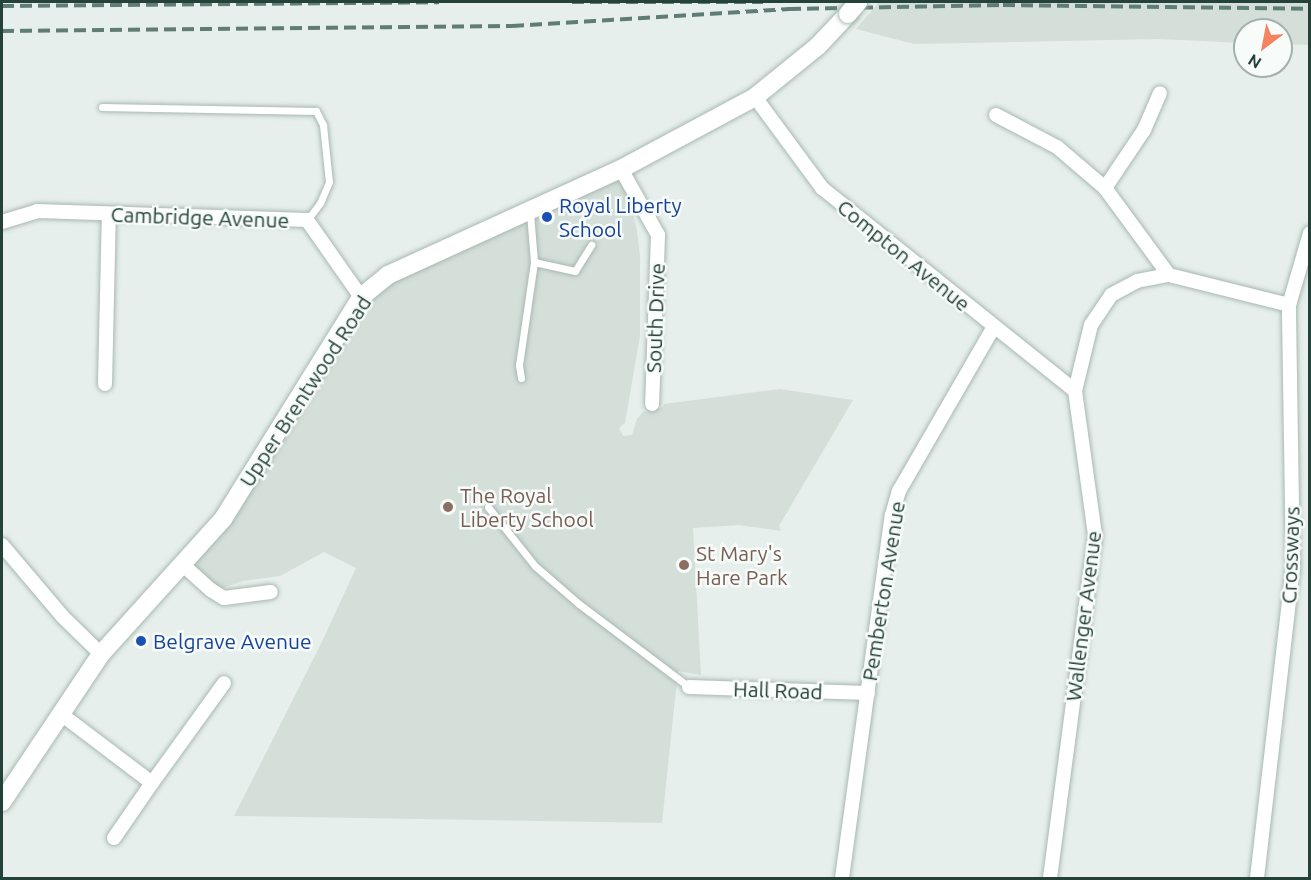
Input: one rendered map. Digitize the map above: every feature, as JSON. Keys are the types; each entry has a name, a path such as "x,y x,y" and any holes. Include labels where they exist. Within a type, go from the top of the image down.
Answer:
{"street":[{"name":"Upper Brentwood Road","path":"2,802 101,654 223,519 361,297 388,274 621,169 755,97 818,46 853,8"},
{"path":"1105,188 1144,129 1160,93"},
{"name":"Compton Avenue","path":"755,97 822,188 993,327 1076,391"},
{"path":"996,115 1057,147 1105,188 1169,275"},
{"name":"South Drive","path":"621,169 658,235 652,404"},
{"name":"Cambridge Avenue","path":"2,222 37,211 308,220 361,297"},
{"path":"105,384 109,214"},
{"name":"Crossways","path":"1257,879 1293,569 1289,305 1310,233"},
{"name":"Wallenger Avenue","path":"1050,879 1095,535 1076,391 1091,325 1111,295 1137,281 1169,275 1289,305"},
{"name":"Pemberton Avenue","path":"842,879 892,514 899,491 993,327"},
{"path":"2,545 63,617 101,654"},
{"path":"182,564 211,590 224,598 271,592"},
{"path":"114,838 224,683"},
{"name":"Hall Road","path":"689,687 868,693"},
{"path":"61,714 152,783"}],"lane":[{"path":"102,107 316,111 323,125 329,182 320,203 308,220"},
{"path":"521,378 519,365 534,262 530,210"},
{"path":"534,262 575,271 591,245"},
{"path":"488,507 535,566 579,604 689,687"}],"shaded area":[{"path":"879,2 1309,2 1309,45 1293,44 1293,18 1233,18 1233,42 1159,39 914,44 856,29"},
{"name":"The Royal Liberty School","path":"621,169 637,230 640,257 640,336 625,423 619,428 623,436 632,435 637,419 643,412 663,407 664,404 780,389 853,400 779,526 781,531 739,525 693,528 701,675 678,671 662,823 234,816 319,648 356,568 324,552 280,576 243,581 217,590 182,564 223,519 361,297"}],"railway":[{"path":"2,6 439,2"},
{"path":"572,2 763,2"},
{"path":"2,31 512,26 789,9 1003,5 1310,9"}],"place":[{"name":"Royal Liberty School","path":"547,217"},
{"name":"The Royal Liberty School","path":"448,507"},
{"name":"St Mary's Hare Park","path":"684,565"},
{"name":"Belgrave Avenue","path":"141,641"}]}
